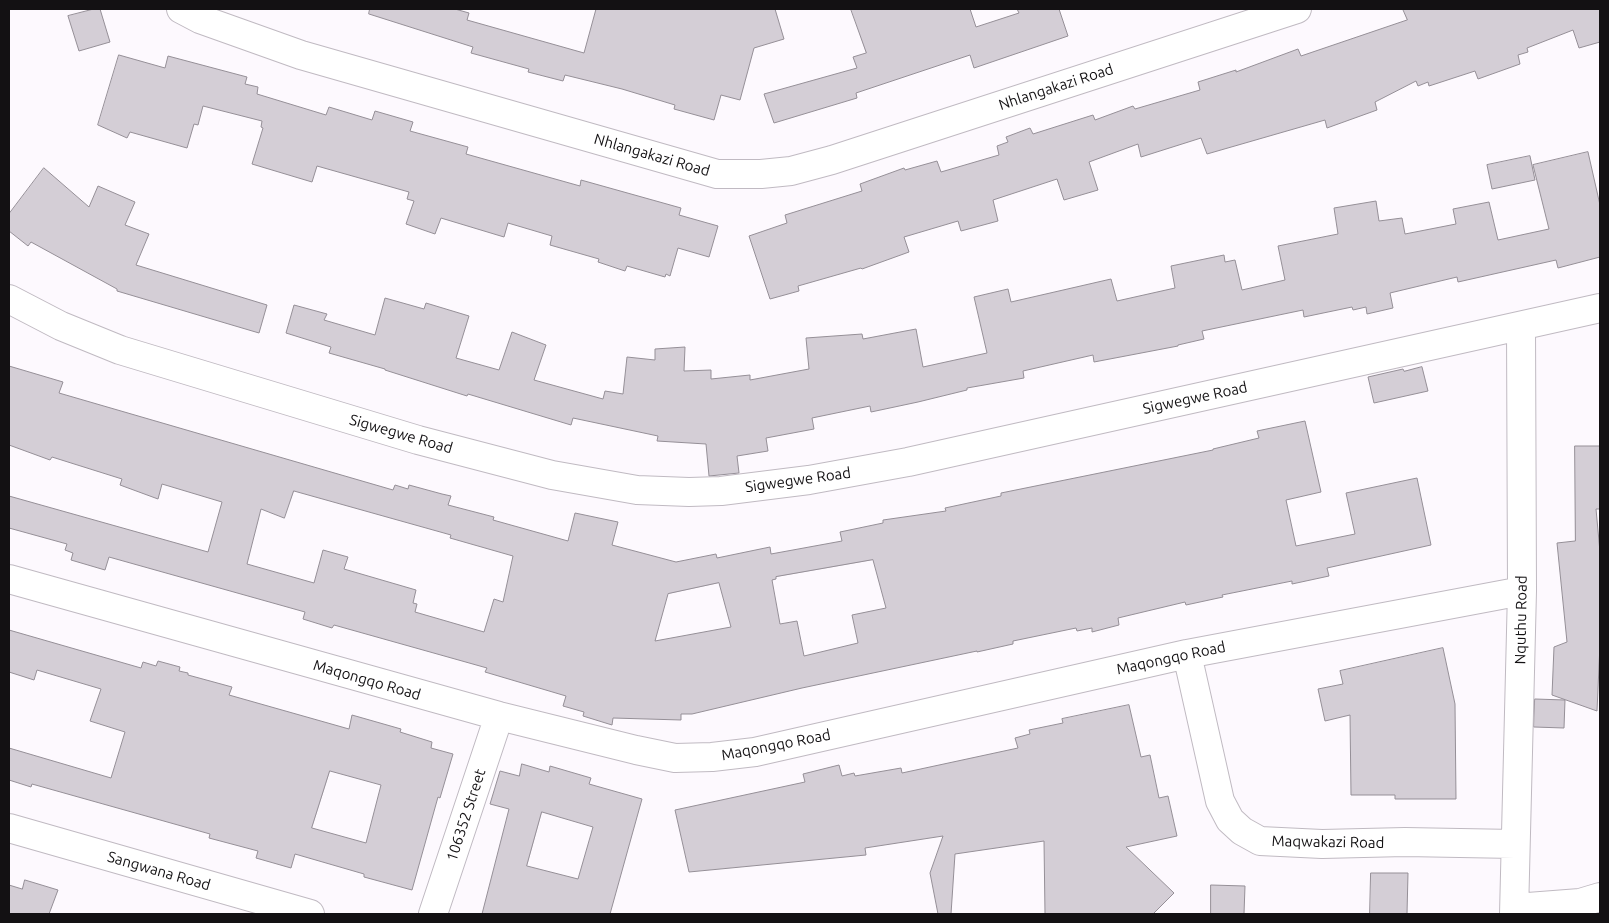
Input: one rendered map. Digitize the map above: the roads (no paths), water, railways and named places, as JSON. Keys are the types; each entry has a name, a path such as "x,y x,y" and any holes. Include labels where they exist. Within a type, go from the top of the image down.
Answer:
{"street":[{"name":"Nhlangakazi Road","path":"181,9 200,19 301,54 717,174 761,174 792,171 832,160 1297,9"},
{"name":"Sigwegwe Road","path":"9,299 60,326 120,350 418,440 552,475 637,490 689,492 721,491 809,480 908,462 1600,308"},
{"name":"Nquthu Road","path":"1515,911 1522,591 1521,326"},
{"name":"Maqongqo Road","path":"9,579 499,716 675,758 712,758 755,752 1187,654 1522,591"},
{"name":"Maqwakazi Road","path":"1187,654 1220,801 1230,820 1242,832 1260,841 1322,844 1405,842 1515,844"},
{"name":"106352 Street","path":"433,914 499,716"},
{"name":"Sangwana Road","path":"9,828 310,914"},
{"path":"1515,911 1580,903 1600,897"}]}
